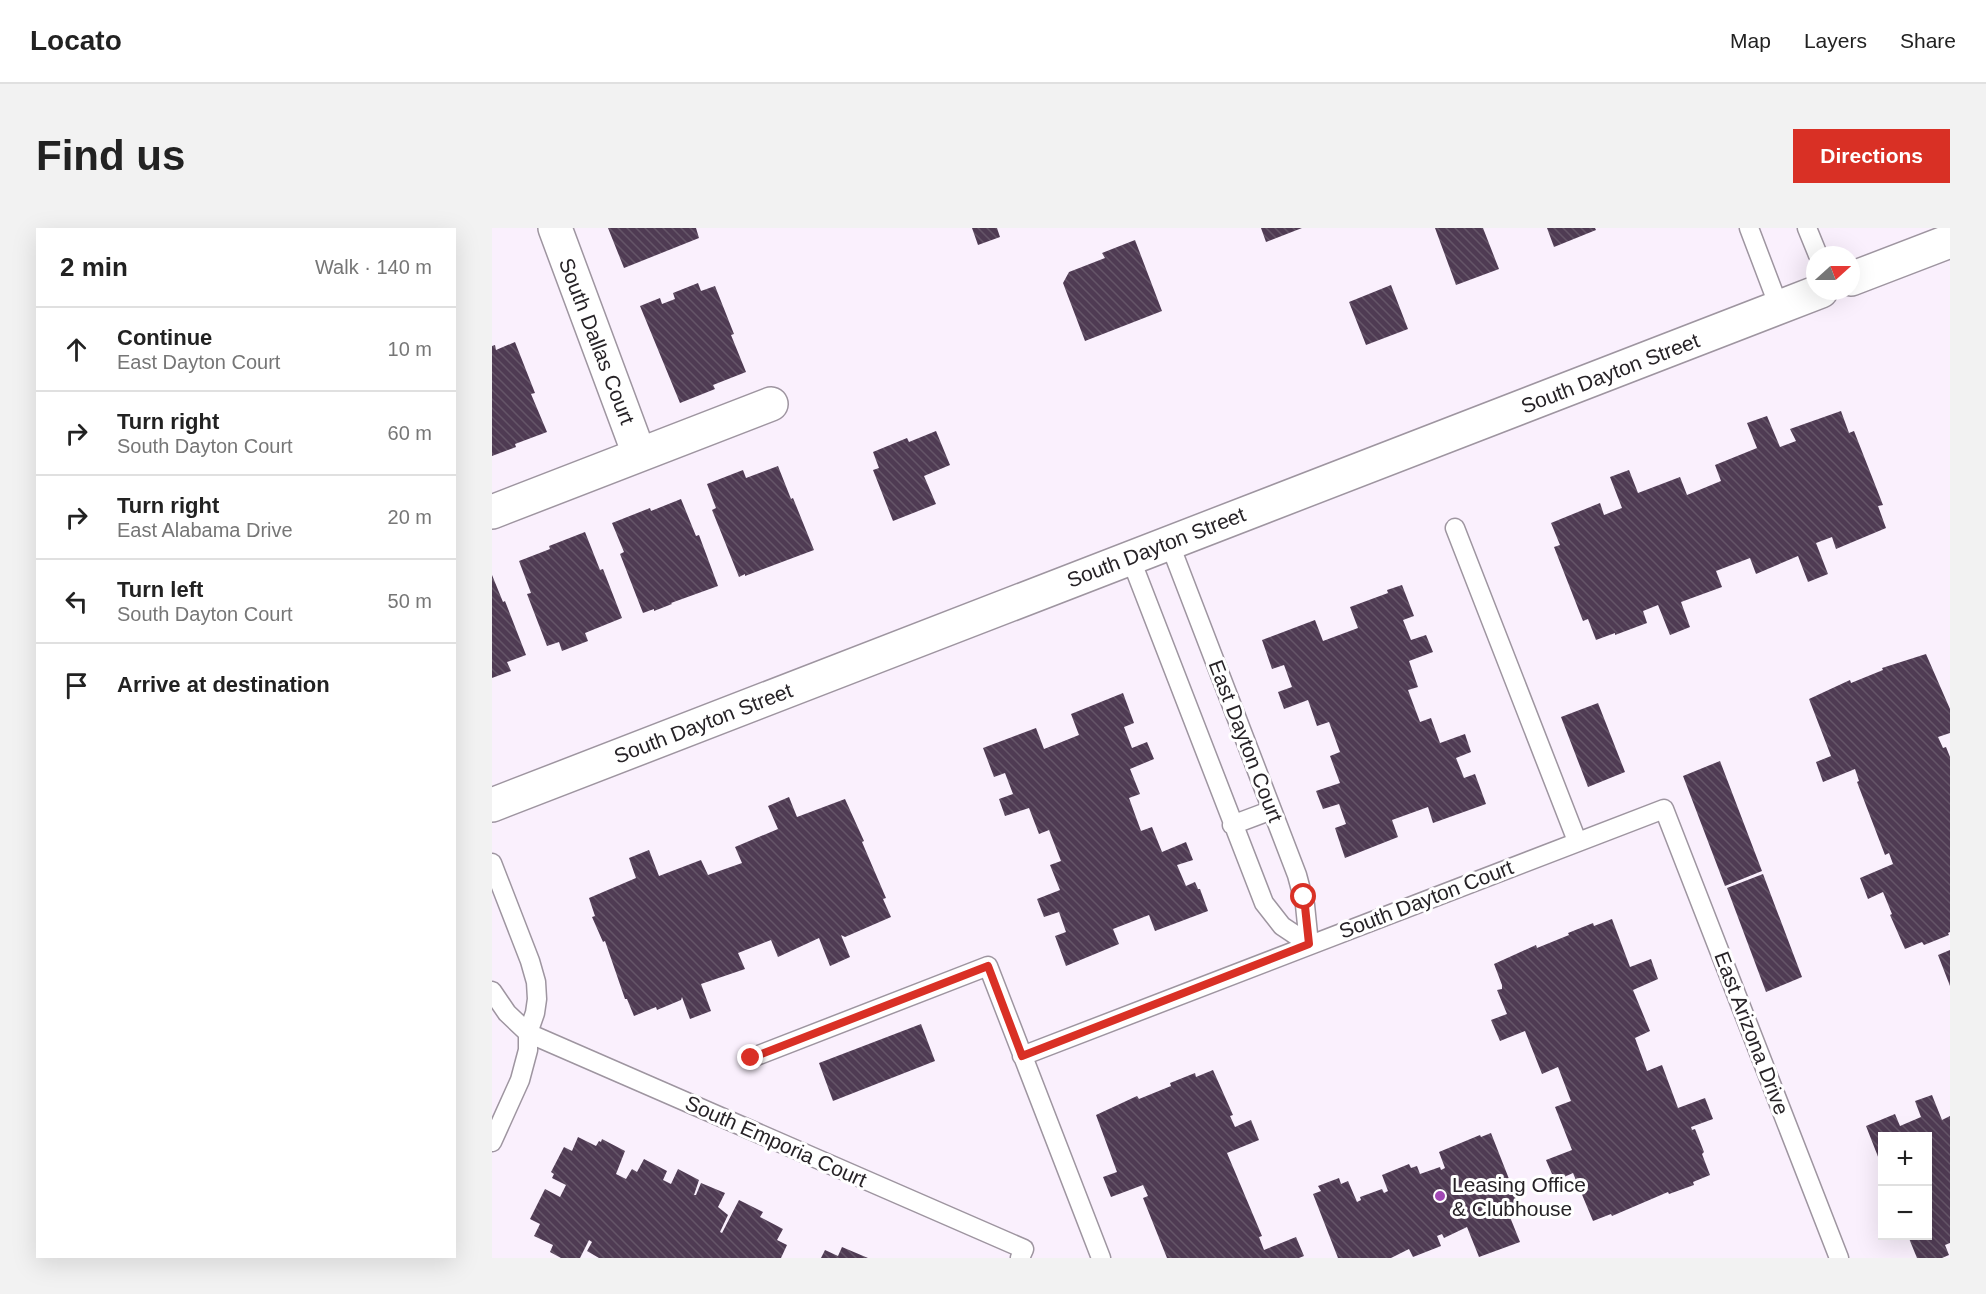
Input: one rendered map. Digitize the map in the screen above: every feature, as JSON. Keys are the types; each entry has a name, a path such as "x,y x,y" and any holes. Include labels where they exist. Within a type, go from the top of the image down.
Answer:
{"street":[{"name":"South Dallas Court","path":"555,228 639,454"},
{"path":"1860,276 1950,241"},
{"name":"South Dayton Street","path":"492,806 1806,297"},
{"path":"492,512 771,404"}],"lane":[{"path":"1749,228 1779,307"},
{"path":"1807,228 1814,246"},
{"path":"1455,528 1577,841"},
{"name":"East Dayton Court","path":"1169,542 1301,887 1309,944"},
{"path":"1130,557 1232,825 1267,910 1282,926 1309,944"},
{"name":"South Dayton Court","path":"1022,1056 1664,808"},
{"name":"East Arizona Drive","path":"1664,808 1839,1258"},
{"path":"1232,825 1272,810"},
{"path":"492,863 531,960 536,982 535,1013 528,1033 528,1050 520,1080 492,1142"},
{"path":"751,1058 988,966 1101,1258"},
{"path":"492,991 507,1013 528,1033"},
{"name":"South Emporia Court","path":"528,1033 1022,1254"}],"building":[{"path":"608,228 696,228 699,238 624,268"},
{"path":"972,228 997,228 1000,237 978,245"},
{"path":"1261,228 1302,228 1266,242"},
{"path":"1435,228 1483,228 1499,269 1456,285"},
{"path":"1547,228 1595,228 1596,230 1554,247"},
{"path":"1135,240 1162,311 1085,341 1063,283 1069,272 1105,258 1102,253"},
{"path":"698,283 701,291 715,286 746,372 713,385 715,389 680,403 640,306 660,298 662,304 675,299 673,293"},
{"path":"1391,285 1408,329 1366,345 1349,302"},
{"path":"515,342 535,393 531,394 547,432 492,456 492,346 495,345 496,350"},
{"path":"1841,411 1849,433 1854,431 1883,505 1878,506 1886,528 1836,549 1832,537 1816,543 1828,574 1808,582 1798,556 1756,574 1750,558 1716,571 1722,587 1681,602 1690,627 1670,635 1658,605 1643,611 1647,623 1596,640 1588,619 1583,621 1554,547 1560,545 1551,523 1600,503 1604,515 1622,508 1610,477 1629,470 1638,493 1680,477 1687,495 1721,481 1715,465 1757,448 1747,423 1767,416 1780,447 1796,441 1790,429"},
{"path":"936,431 950,465 924,476 936,504 893,521 873,470 879,468 873,452 907,438 909,442"},
{"path":"778,466 814,550 739,577 712,510 716,508 707,484 743,470 746,478"},
{"path":"681,499 696,536 699,535 718,586 654,611 654,609 643,613 620,554 624,552 612,523"},
{"path":"585,532 600,570 603,569 622,618 585,633 588,641 562,651 559,642 547,646 527,594 531,593 519,561"},
{"path":"492,575 526,655 507,662 511,671 492,678"},
{"path":"1402,585 1414,616 1403,620 1411,640 1426,635 1433,652 1409,661 1418,687 1408,690 1420,722 1431,718 1440,743 1465,734 1471,752 1456,758 1464,778 1475,774 1486,804 1433,823 1428,807 1392,820 1398,837 1345,858 1335,828 1346,824 1339,804 1323,809 1316,791 1340,783 1330,756 1340,752 1329,722 1317,726 1308,700 1284,709 1278,692 1292,687 1284,665 1272,669 1262,640 1315,620 1323,641 1358,628 1350,607 1388,593 1387,590"},
{"path":"1926,654 1950,709 1950,733 1938,737 1950,757 1950,932 1949,935 1924,945 1922,942 1905,949 1883,892 1868,899 1860,878 1893,864 1889,853 1885,855 1857,782 1859,781 1855,769 1823,782 1816,762 1831,756 1809,699 1850,680 1851,683 1883,670 1882,668"},
{"path":"1123,693 1134,723 1124,727 1132,748 1147,742 1154,759 1130,769 1140,794 1129,798 1141,831 1152,827 1162,852 1186,842 1193,860 1177,865 1186,886 1195,882 1200,889 1208,911 1155,931 1149,915 1113,929 1119,944 1066,966 1055,936 1066,932 1059,912 1044,917 1037,899 1060,890 1050,865 1061,861 1049,830 1039,834 1029,808 1005,816 999,799 1013,794 1005,773 994,777 983,748 1036,728 1044,749 1079,735 1071,714"},
{"path":"1598,703 1625,772 1588,787 1561,717"},
{"path":"1720,761 1762,871 1725,886 1683,776"},
{"path":"789,797 797,817 845,799 864,841 862,842 886,898 883,899 891,917 845,937 841,935 850,957 830,966 819,938 778,957 771,940 738,953 745,969 701,984 711,1011 690,1019 682,997 681,1000 657,1010 656,1007 634,1016 625,999 605,941 603,942 592,917 595,916 589,898 636,878 629,858 649,850 659,876 701,860 708,875 742,863 735,847 778,829 768,806"},
{"path":"1763,874 1802,977 1766,992 1727,888"},
{"path":"1612,919 1630,967 1651,959 1658,979 1633,990 1650,1031 1635,1038 1647,1071 1662,1065 1678,1108 1705,1098 1713,1119 1691,1127 1692,1130 1695,1129 1710,1175 1693,1182 1694,1185 1669,1194 1668,1192 1612,1216 1611,1214 1593,1221 1573,1173 1555,1181 1546,1160 1572,1150 1555,1107 1571,1101 1558,1067 1542,1074 1525,1031 1500,1041 1491,1020 1507,1014 1497,990 1502,989 1502,985 1494,964 1536,945 1537,948 1569,935 1568,933 1593,923 1594,926"},
{"path":"1950,950 1950,986 1938,955"},
{"path":"921,1024 935,1061 833,1101 819,1063"},
{"path":"1213,1070 1233,1115 1230,1116 1235,1127 1251,1120 1259,1140 1227,1153 1262,1236 1259,1237 1264,1250 1296,1237 1304,1256 1299,1258 1167,1258 1143,1198 1148,1196 1143,1185 1111,1197 1103,1177 1117,1172 1096,1115 1137,1096 1139,1099 1171,1086 1170,1083 1195,1073 1196,1077"},
{"path":"1932,1095 1942,1120 1950,1116 1950,1243 1945,1245 1949,1255 1942,1258 1917,1258 1910,1240 1932,1240 1932,1132 1878,1132 1878,1157 1866,1126 1895,1114 1900,1126 1921,1117 1915,1101"},
{"name":"Leasing Office & Clubhouse","path":"1491,1133 1520,1207 1508,1212 1520,1242 1479,1257 1467,1227 1444,1238 1442,1234 1437,1236 1441,1246 1413,1257 1409,1249 1391,1258 1338,1258 1313,1194 1321,1191 1318,1186 1339,1178 1341,1184 1348,1181 1357,1202 1361,1200 1360,1197 1382,1189 1384,1193 1388,1191 1382,1175 1409,1164 1411,1168 1417,1166 1420,1174 1440,1167 1441,1170 1445,1168 1439,1152 1480,1135 1481,1137"},
{"path":"578,1137 596,1146 602,1139 625,1151 616,1174 626,1179 632,1169 637,1172 644,1159 667,1171 663,1180 671,1184 678,1169 699,1180 694,1195 701,1183 725,1193 718,1207 728,1215 720,1232 722,1233 739,1200 763,1212 760,1217 783,1229 777,1240 787,1245 781,1258 599,1258 587,1251 592,1242 589,1240 580,1258 561,1258 550,1252 553,1245 534,1236 540,1224 530,1219 545,1189 560,1197 566,1185 552,1178 554,1174 551,1172 564,1147 572,1151"},
{"path":"842,1247 868,1258 821,1258 825,1250 838,1256"}],"place":[{"name":"Leasing Office & Clubhouse","path":"1440,1196"}],"route":[{"path":"751,1058 988,966 1022,1056 1309,944 1304,897"}]}
